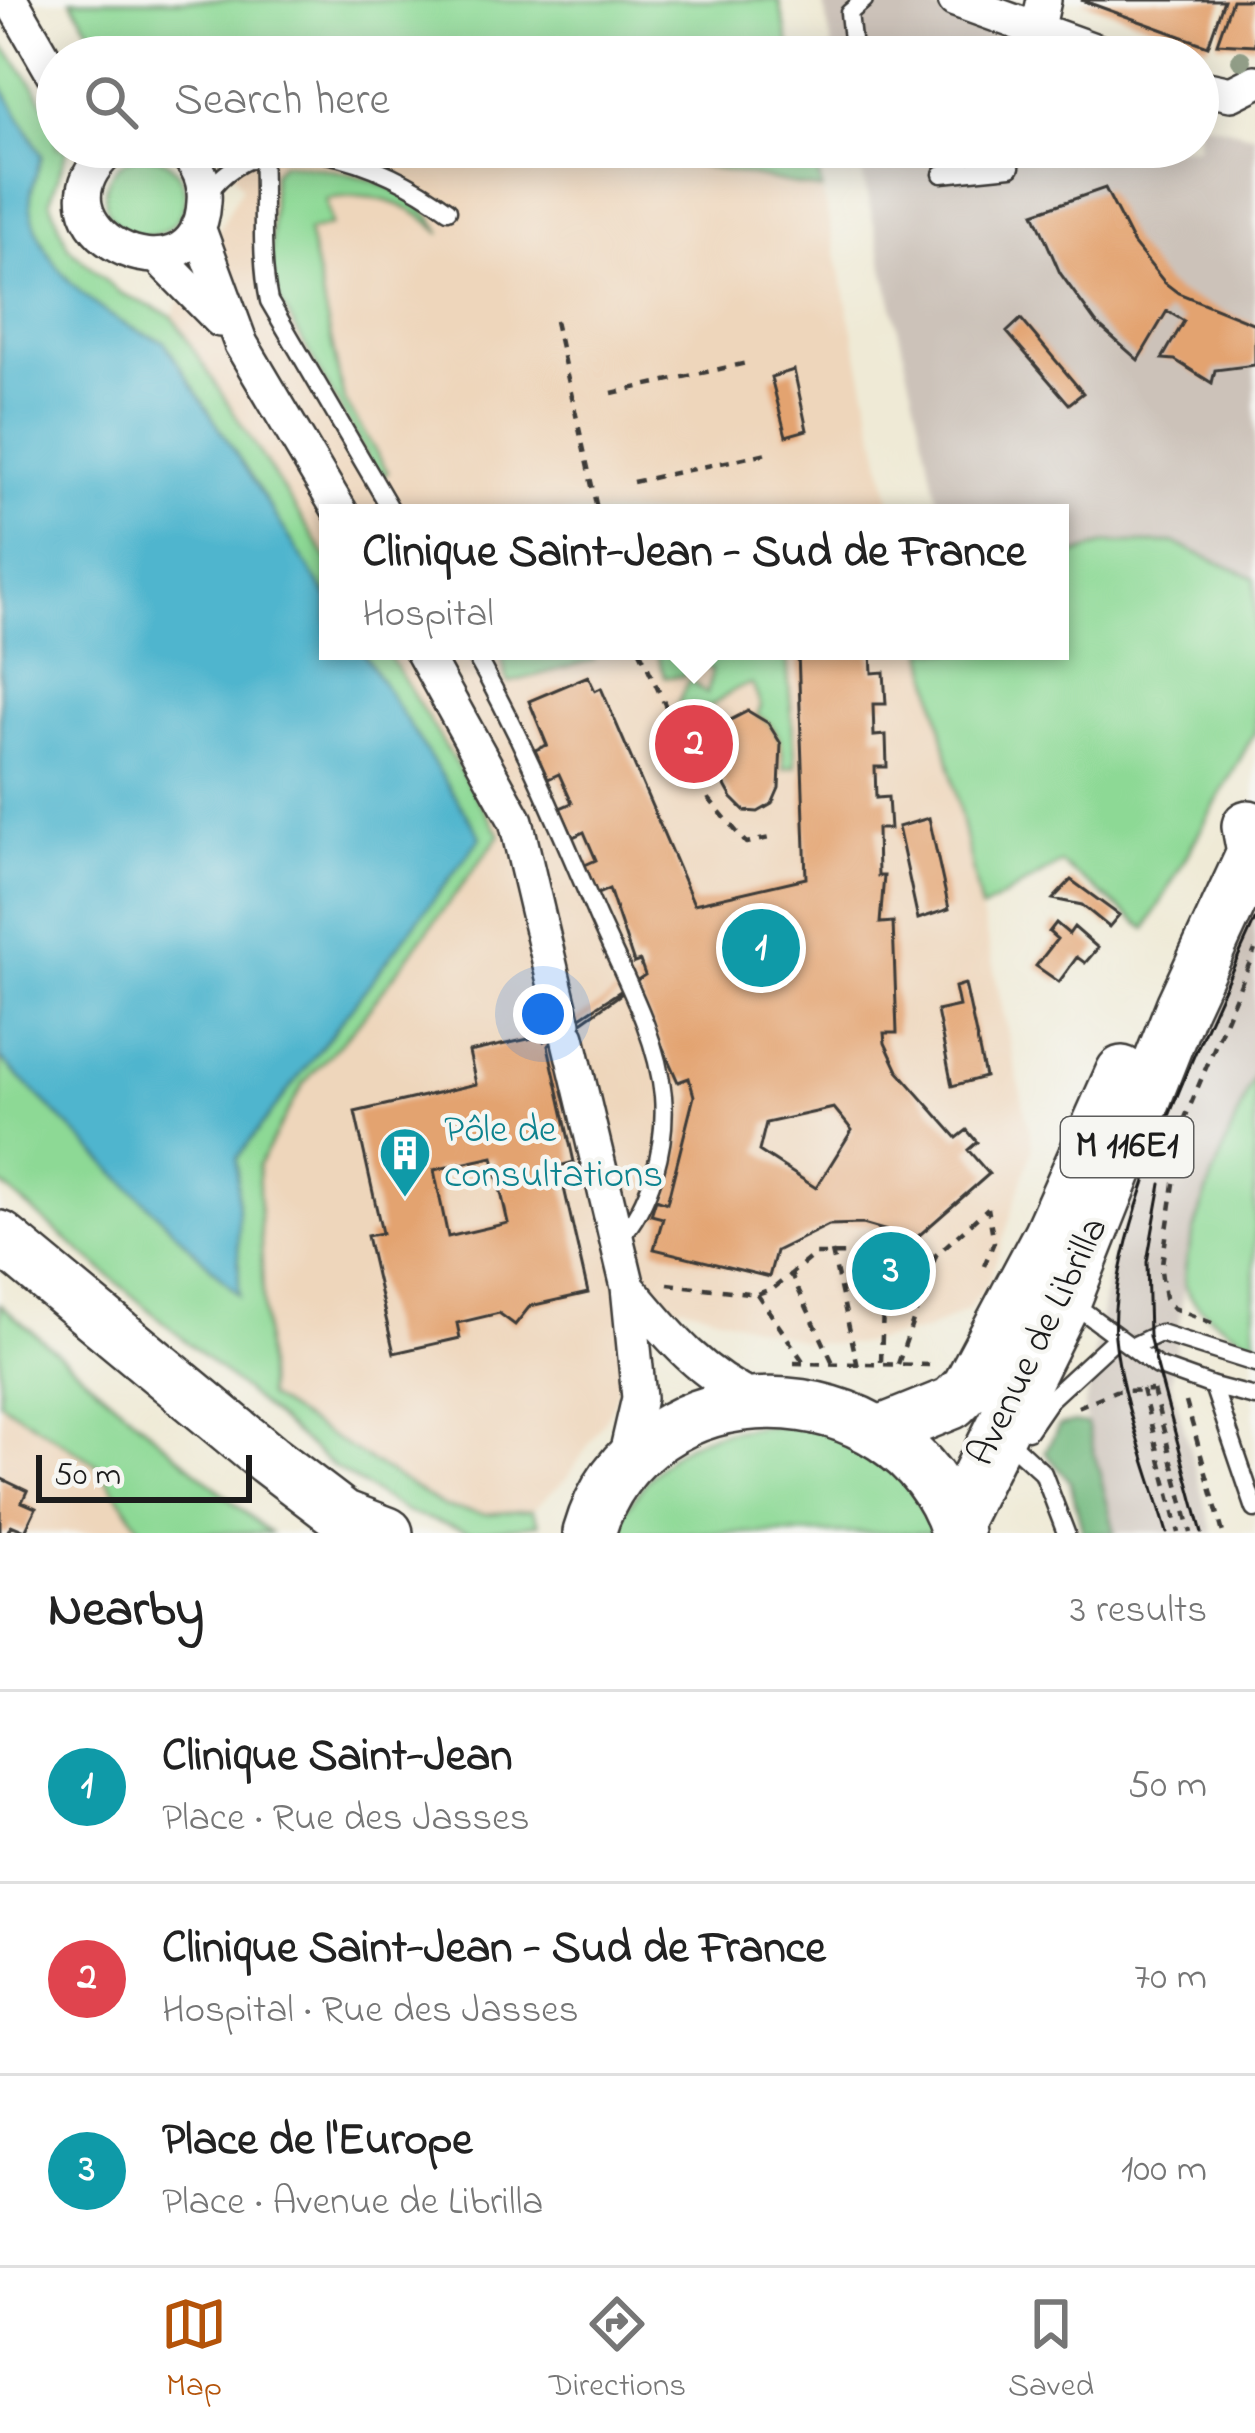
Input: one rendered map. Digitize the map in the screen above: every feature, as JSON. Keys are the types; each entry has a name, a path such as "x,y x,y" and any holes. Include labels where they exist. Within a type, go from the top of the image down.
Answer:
{"main road":[{"name":"Avenue de Librilla","path":"955,1528 999,1456 1047,1286 1229,841 1252,819"},
{"path":"0,1237 268,1459 343,1516 387,1533"},
{"path":"0,1266 224,1460 323,1533"},
{"name":"Avenue de Librilla","path":"880,1432 952,1403 1047,1286"},
{"path":"584,1528 623,1468 664,1433 775,1378 821,1406 880,1432 936,1488 955,1528"}],"street":[{"path":"10,0 36,41"},
{"path":"955,0 1036,29"},
{"path":"1219,92 1231,94 1255,82"},
{"path":"94,168 86,207 104,240 138,257 174,250 201,212"},
{"path":"199,168 201,212 241,344"},
{"path":"157,256 194,288 241,344 335,504"},
{"path":"427,660 516,821 628,1287 639,1398 623,1468"},
{"path":"628,1287 716,1382 775,1378"}],"lane":[{"path":"852,36 849,13 864,0"},
{"path":"263,168 262,262 269,301 388,504"},
{"path":"373,168 414,184 448,210"},
{"path":"942,175 1002,168"},
{"path":"478,660 526,744 647,1029 663,1091 664,1137 637,1220 617,1241"},
{"path":"1047,1286 1115,1340 1135,1345 1157,1366 1255,1397"},
{"path":"1135,1345 1160,1333 1255,1363"},
{"path":"1066,1533 1043,1473 999,1456 1050,1399 1115,1340"},
{"path":"1214,1386 1255,1509"}],"path":[{"path":"555,321 596,504"},
{"path":"612,393 752,362"},
{"path":"633,482 772,452"},
{"path":"644,660 709,799 746,843 774,837"},
{"path":"1212,1323 1173,1308 1165,1298 1161,1271 1184,1124 1255,950"},
{"path":"898,1364 936,1255 988,1208 994,1242 979,1280"},
{"path":"832,1252 858,1367"},
{"path":"881,1363 885,1252"},
{"path":"668,1300 654,1282 757,1294 774,1288 790,1270 815,1254 936,1255"},
{"path":"790,1270 834,1365"},
{"path":"757,1294 805,1364"},
{"path":"775,1378 805,1364 929,1367 941,1351"},
{"path":"775,1378 817,1373"},
{"path":"1142,1389 1179,1533"},
{"path":"1069,1413 1115,1391 1142,1389 1165,1394"},
{"path":"1154,1390 1191,1533"},
{"path":"1178,1399 1190,1403 1223,1533"}],"shaded area":[{"path":"823,0 914,0 997,36 830,36"},
{"path":"1219,126 1255,135 1255,578 1174,543 1106,543 1069,557 1069,504 939,504 861,168 1219,168"},
{"path":"231,168 713,168 822,190 891,504 319,504 319,546 172,316 242,187"},
{"path":"392,660 926,660 1033,1147 990,1280 968,1310 925,1331 860,1344 808,1343 682,1305 630,1339 612,1408 568,1477 532,1510 486,1514 445,1507 267,1397 258,1166 304,1083 358,1023 500,835"},
{"path":"1255,903 1255,1073 1190,1245 1171,1381 1213,1533 1115,1533 1084,1412 1113,1247"},
{"path":"0,1402 96,1464 144,1533 0,1533"}],"green space":[{"path":"71,0 779,0 787,36 96,36"},
{"path":"0,43 36,91 36,168 61,168 50,201 68,247 118,292 172,316 319,546 319,660 392,660 500,835 358,1023 304,1083 258,1166 267,1397 445,1507 486,1514 532,1510 539,1524 471,1533 406,1512 335,1468 0,1183"},
{"path":"115,168 175,168 182,181 182,211 174,225 160,233 130,233 116,225 108,211 105,196"},
{"path":"278,168 320,168 372,180 413,201 442,234 403,207 358,196 326,199 331,225 308,231 344,400 388,472 380,480 279,299 271,270 273,173"},
{"path":"713,168 817,168 822,190"},
{"path":"1106,543 1174,543 1255,578 1255,732 1146,929 1061,863 981,910 927,660 1069,660 1069,557"},
{"path":"503,660 594,660 508,683"},
{"path":"659,660 787,660 796,766 784,769 779,738 757,715 761,706 752,684 708,708 688,711 676,708 689,679 707,694 712,669 699,664 683,676 665,677"},
{"path":"1255,1073 1255,1344 1195,1302 1185,1285 1185,1267 1200,1213"},
{"path":"0,1304 270,1533 144,1533 96,1464 0,1402"},
{"path":"809,1422 896,1468 938,1533 610,1533 653,1474 690,1443 737,1430"},
{"path":"1087,1424 1115,1533 1083,1533 1070,1481 1045,1452 1059,1426"}],"water":[{"path":"0,82 36,145 38,168 30,203 49,254 100,308 164,341 319,584 319,660 368,660 481,837 237,1158 239,1295 0,1058"}],"building":[{"path":"1081,0 1224,0 1211,36 1180,36"},
{"path":"1232,0 1255,0 1255,45 1219,43"},
{"path":"1105,188 1133,243 1165,283 1178,293 1255,324 1255,365 1215,370 1212,383 1175,360 1162,359 1184,321 1167,311 1138,360 1096,323 1060,273 1034,213"},
{"path":"1021,319 1083,393 1069,404 1007,332"},
{"path":"794,370 807,430 786,436 771,377"},
{"path":"798,660 871,660 872,673 884,672 886,704 873,704 874,736 886,735 887,767 875,767 876,798 888,797 890,829 877,829 878,876 884,876 880,923 893,922 897,1033 884,1033 885,1043 898,1071 957,1138 967,1130 977,1142 968,1150 989,1174 915,1239 863,1224 829,1225 776,1251 769,1277 654,1249 663,1218 651,1215 656,1199 667,1203 694,1096 689,1078 678,1082 635,984 548,1046 574,1162 559,1166 588,1293 530,1306 515,1325 499,1313 457,1323 460,1338 394,1353 367,1236 382,1233 355,1112 476,1084 469,1052 542,1036 544,1041 645,975 640,961 634,963 609,889 597,894 585,865 596,860 584,832 573,837 560,808 572,803 559,774 548,779 535,750 547,745 529,701 588,676 595,691 601,688 694,904 806,878","holes":["834,1108 852,1130 816,1188 759,1151 766,1123","493,1157 508,1223 448,1237 434,1170"]},
{"path":"748,711 768,723 781,744 779,788 772,804 758,812 745,811 732,798 711,760 719,726"},
{"path":"929,818 949,909 918,919 898,827"},
{"path":"1071,880 1119,915 1109,927 1082,905 1053,899"},
{"path":"1056,923 1069,934 1074,927 1098,948 1085,963 1077,957 1059,982 1036,966 1057,939 1049,932"},
{"path":"965,984 985,1077 952,1086 937,1011 959,1006 955,987"},
{"path":"0,1478 27,1491 22,1502 36,1508 25,1531 11,1525 7,1533 0,1533"}],"tram line":[{"path":"1167,1533 1123,1386 1115,1337 1117,1293 1143,1186 1255,920"},
{"path":"1161,1184 1147,1262 1149,1336 1202,1533"}],"place":[{"name":"Clinique Saint-Jean - Sud de France","path":"694,744"},
{"name":"Clinique Saint-Jean","path":"761,948"},
{"name":"Pôle de consultations","path":"405,1199"},
{"name":"Place de l'Europe","path":"891,1271"}]}
